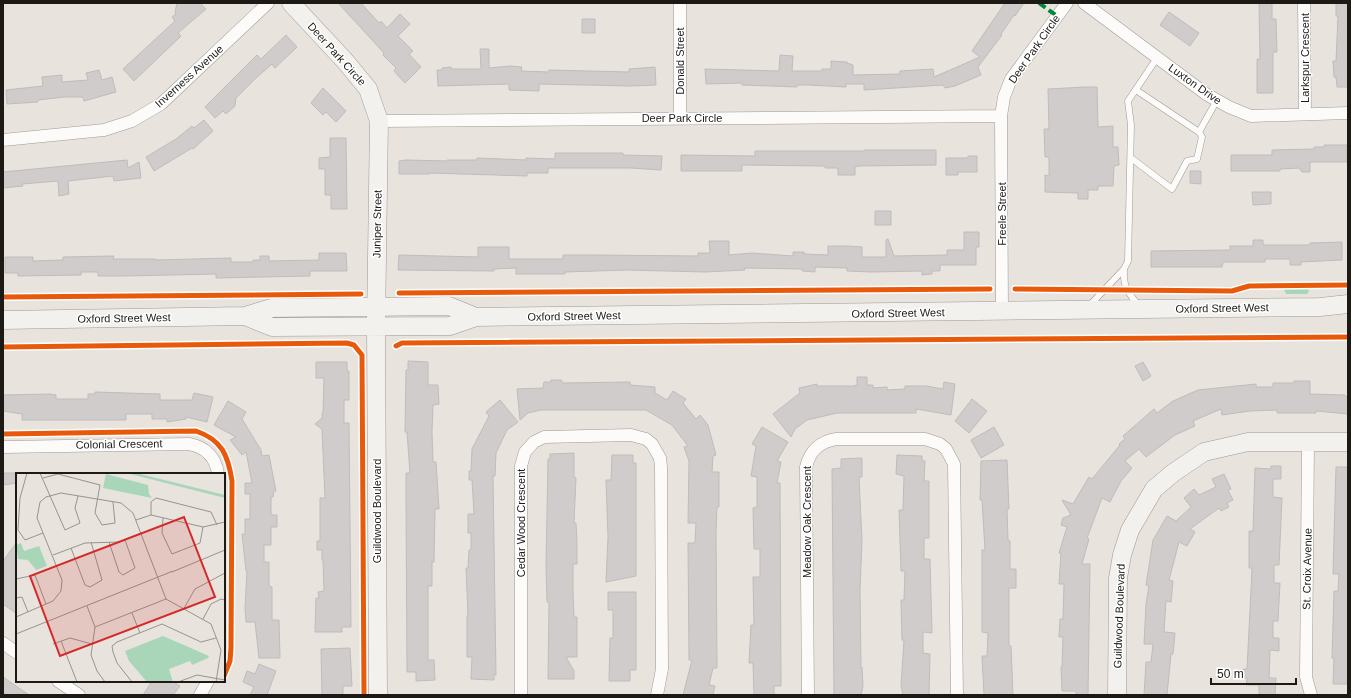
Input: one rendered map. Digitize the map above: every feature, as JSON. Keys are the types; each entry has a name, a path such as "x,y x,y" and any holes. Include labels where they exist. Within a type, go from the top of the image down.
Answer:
{"main road":[{"name":"Deer Park Circle","path":"291,3 345,61 368,89 378,121"},
{"name":"Juniper Street","path":"376,326 378,121"},
{"name":"Oxford Street West","path":"245,316 272,327 450,326 476,317 1002,312 1320,307 1348,304"},
{"name":"Oxford Street West","path":"3,320 245,316 272,308 449,306 476,317"},
{"name":"Oxford Street West","path":"1320,307 1348,313"},
{"name":"Guildwood Boulevard","path":"376,326 378,695"},
{"name":"Guildwood Boulevard","path":"1117,695 1118,578 1122,555 1130,530 1154,490 1173,473 1204,452 1248,442 1348,442"}],"street":[{"name":"Inverness Avenue","path":"3,140 104,130 132,121 161,104 268,3"},
{"name":"Donald Street","path":"680,3 680,118"},
{"name":"Deer Park Circle","path":"378,121 1001,116 1004,97 1011,79 1067,3"},
{"name":"Luxton Drive","path":"1084,3 1157,58 1217,100 1251,116 1348,113"},
{"name":"Larkspur Crescent","path":"1304,3 1305,114"},
{"name":"Freele Street","path":"1001,116 1002,312"},
{"name":"Cedar Wood Crescent","path":"521,695 520,509 522,458 529,446 544,437 631,435 646,439 652,444 657,450 661,462 662,669 657,695"},
{"name":"Meadow Oak Crescent","path":"808,695 806,467 808,459 816,447 828,440 925,439 940,444 946,449 953,459 955,468 957,695"},
{"name":"St. Croix Avenue","path":"1308,442 1306,678 1311,695"},
{"name":"Colonial Crescent","path":"3,447 189,444 199,446 210,454 216,464 218,473"},
{"path":"3,643 16,652"},
{"path":"59,682 78,695"},
{"path":"200,695 207,682"}],"lane":[{"path":"1086,310 1124,269 1128,261 1131,125 1128,101 1157,58"},
{"path":"1131,158 1172,189 1187,161 1197,159 1202,137 1199,132 1136,90"},
{"path":"1199,132 1217,100"},
{"path":"1124,269 1123,280 1126,289 1142,309"}],"green space":[{"path":"1284,289 1308,289 1309,291 1307,294 1286,294"}],"building":[{"path":"177,3 200,3 206,9 178,33 181,36 134,81 123,69 175,21 172,17 176,14"},
{"path":"338,3 361,3 379,23 381,21 387,28 400,14 410,24 398,36 413,51 409,54 421,67 405,83 394,71 396,68 383,55 384,53"},
{"path":"1005,3 1024,3 978,67 981,75 955,86 945,88 943,85 864,90 864,84 846,84 846,87 797,85 797,87 742,85 742,83 706,84 705,69 779,71 780,55 793,56 792,71 822,71 822,69 831,69 831,61 847,62 853,65 853,75 900,74 900,71 933,69 934,77 980,57 972,51"},
{"path":"1259,3 1272,3 1272,19 1276,19 1277,52 1273,52 1273,93 1257,93 1257,59 1260,59"},
{"path":"1336,3 1348,3 1348,87 1337,87 1336,77 1334,77 1333,61 1336,61 1338,16 1336,16"},
{"path":"1169,12 1199,33 1190,46 1160,25"},
{"path":"582,19 595,19 595,33 582,33"},
{"path":"286,35 297,47 275,68 272,64 256,78 236,98 235,106 226,114 223,111 215,118 205,107 257,55 261,59"},
{"path":"480,49 489,49 489,68 510,66 522,67 521,71 549,72 549,70 629,72 629,69 655,67 656,85 630,86 539,84 539,91 509,90 509,84 438,86 437,70 442,70 442,68 451,67 451,69 481,69"},
{"path":"99,70 102,80 112,77 116,92 84,101 83,97 64,97 38,100 38,102 7,104 6,90 43,86 42,77 62,75 62,82 88,80 86,73"},
{"path":"1097,87 1098,127 1113,126 1113,147 1118,147 1119,165 1114,166 1113,186 1098,186 1098,190 1088,190 1088,199 1078,199 1078,193 1045,192 1045,175 1049,176 1049,157 1045,157 1044,129 1049,129 1048,89"},
{"path":"323,88 346,111 336,122 326,112 323,115 311,103"},
{"path":"204,120 213,131 193,149 192,148 154,171 146,157 176,139 192,126 194,128"},
{"path":"330,138 346,138 347,209 331,209 331,195 325,195 325,169 319,169 319,158 330,157"},
{"path":"1324,145 1347,145 1347,162 1310,162 1310,172 1302,172 1299,168 1280,169 1280,171 1231,171 1231,155 1272,155 1272,150 1314,149 1314,147 1324,147"},
{"path":"936,150 936,165 859,166 855,167 855,175 838,175 838,168 825,168 825,166 742,165 742,171 681,171 681,155 755,156 755,151"},
{"path":"555,153 623,153 623,155 662,156 661,170 631,168 548,168 548,173 527,173 527,176 430,173 399,174 399,161 406,160 447,161 477,160 477,158 526,160 526,158 555,159"},
{"path":"968,156 977,156 977,172 958,172 958,175 946,175 946,158 968,158"},
{"path":"127,160 128,168 139,162 141,178 114,181 113,176 68,181 69,194 59,196 58,181 22,184 23,186 3,188 3,172"},
{"path":"1190,171 1201,171 1201,184 1190,183"},
{"path":"1252,192 1271,192 1271,204 1253,205"},
{"path":"875,211 891,211 891,225 875,225"},
{"path":"964,232 979,232 979,247 976,247 976,265 940,265 940,271 932,271 932,274 922,275 922,271 872,272 847,271 847,268 815,267 815,272 802,271 802,269 744,268 745,270 705,272 628,270 565,272 565,274 516,274 516,268 494,269 494,271 398,270 399,255 478,257 478,247 509,247 509,259 563,259 563,255 698,256 698,253 710,253 709,241 729,241 729,255 752,253 793,256 793,252 804,252 804,254 828,255 828,246 848,246 862,247 862,257 886,257 886,240 888,239 894,256 947,255 947,250 964,250"},
{"path":"1253,240 1263,240 1263,245 1310,245 1310,243 1342,242 1342,260 1301,262 1301,265 1290,265 1290,259 1265,259 1265,262 1223,262 1222,267 1151,267 1151,251 1230,250 1230,246 1253,246"},
{"path":"319,253 346,253 347,271 310,271 310,276 216,278 216,274 98,276 98,272 81,272 81,275 18,276 18,273 5,273 5,257 33,257 33,261 63,260 63,257 114,256 113,259 156,260 231,258 231,262 253,262 253,260 260,260 260,256 269,256 269,261 319,260"},
{"path":"408,361 428,362 428,385 438,385 439,404 433,405 432,432 433,462 436,462 439,509 435,509 432,586 428,586 428,660 434,660 435,680 416,681 416,672 407,672 406,473 410,473 407,432 405,432 406,370 408,370"},
{"path":"316,362 347,362 347,371 349,371 349,400 344,400 344,423 349,423 351,627 342,627 342,632 315,632 316,598 319,598 318,592 324,591 322,550 317,550 317,541 320,541 320,498 325,498 322,429 315,424 322,418 323,413 324,378 316,378"},
{"path":"1143,362 1151,376 1143,381 1135,366"},
{"path":"857,377 867,377 867,385 873,385 873,388 887,387 887,390 905,389 905,386 926,386 943,389 944,382 955,384 951,415 916,409 916,413 837,413 807,420 795,429 791,437 773,414 800,393 799,388 817,384 817,386 853,386 857,385"},
{"path":"551,380 561,380 563,383 630,382 630,385 655,387 655,393 667,400 673,391 686,399 683,403 696,419 700,415 708,425 716,455 713,456 712,472 719,472 719,507 717,507 716,532 717,668 713,668 709,685 715,686 713,695 683,695 692,660 689,660 688,543 695,543 696,523 688,523 689,461 684,447 688,446 672,425 646,410 541,410 528,413 520,420 517,389 543,388 544,382 551,382"},
{"path":"1294,381 1310,381 1310,394 1345,395 1348,397 1348,414 1316,411 1316,413 1277,413 1277,410 1250,411 1222,415 1221,409 1193,421 1195,426 1175,435 1146,457 1139,449 1125,461 1132,468 1121,481 1110,502 1102,498 1087,538 1089,539 1082,564 1090,564 1088,695 1076,695 1076,691 1062,691 1061,667 1063,637 1059,637 1060,619 1063,619 1064,584 1059,584 1061,553 1059,553 1067,527 1061,525 1063,518 1071,515 1062,500 1073,504 1089,477 1092,479 1120,445 1119,444 1125,439 1123,436 1154,409 1157,413 1173,401 1198,390 1256,384 1256,387 1273,387 1273,383 1294,383"},
{"path":"95,392 160,394 160,400 192,400 194,393 213,397 207,422 186,417 186,419 167,422 167,419 152,419 152,414 126,414 126,420 22,420 22,414 3,411 3,395 50,394 56,395 56,399 88,399 88,394 95,394"},
{"path":"972,399 987,411 969,433 955,421"},
{"path":"500,400 518,422 507,430 496,453 495,476 493,476 496,675 494,674 494,680 471,679 472,657 467,657 468,616 466,568 468,568 469,550 471,550 471,533 468,533 468,514 474,514 472,480 469,480 469,471 471,471 472,449 489,416 486,412"},
{"path":"228,401 246,412 242,419 261,450 262,456 269,455 276,491 274,491 273,497 271,497 271,515 277,515 277,527 271,527 271,545 264,545 264,562 269,562 269,586 272,587 272,620 279,620 280,658 259,658 255,622 246,622 245,608 247,571 242,534 245,534 245,519 250,519 250,494 245,494 245,483 252,483 246,452 242,455 230,440 236,437 214,425"},
{"path":"762,427 788,442 777,461 781,462 777,483 780,483 781,686 774,686 774,695 754,695 753,663 749,663 751,625 754,625 753,577 760,577 760,549 754,549 753,508 757,507 757,477 751,476 756,446 752,444"},
{"path":"994,427 1004,445 981,458 971,440"},
{"path":"574,453 574,477 576,478 574,523 576,523 577,564 573,564 573,592 574,617 577,617 577,657 566,657 574,671 574,679 548,679 549,602 547,602 546,566 548,459 550,459 550,454"},
{"path":"612,455 633,455 633,463 636,463 636,576 606,582 608,537 606,480 611,480"},
{"path":"897,455 922,456 922,461 925,461 924,481 929,481 929,538 924,538 924,559 930,559 932,633 923,632 923,653 930,654 929,695 903,695 901,686 904,640 902,640 901,600 904,600 905,571 901,571 899,510 903,510 904,476 896,474"},
{"path":"862,458 862,477 859,477 862,540 860,591 861,668 862,667 863,686 861,695 834,695 832,469 841,468 841,459"},
{"path":"1007,460 1009,509 1007,509 1008,540 1010,541 1010,569 1016,569 1016,588 1009,588 1009,646 1011,646 1013,695 984,695 982,656 987,656 988,633 982,632 982,550 985,550 982,500 980,500 981,461"},
{"path":"1271,466 1281,466 1281,479 1273,479 1273,497 1282,498 1279,565 1274,565 1274,583 1280,583 1278,621 1273,621 1273,638 1279,638 1279,651 1270,650 1269,678 1276,678 1275,695 1259,695 1259,685 1246,685 1247,678 1242,678 1243,669 1247,669 1251,590 1252,568 1249,568 1249,531 1253,531 1255,468 1271,469"},
{"path":"1336,467 1348,467 1348,684 1333,684 1334,658 1332,658 1334,591 1338,591 1339,574 1333,574"},
{"path":"3,473 16,473 16,483 3,485"},
{"path":"1224,474 1231,489 1228,490 1233,500 1227,503 1229,507 1221,511 1219,508 1190,529 1195,532 1187,546 1179,542 1169,580 1173,581 1171,602 1166,601 1164,632 1175,633 1173,654 1171,654 1167,695 1144,695 1146,662 1151,662 1153,644 1144,644 1146,604 1149,586 1146,585 1153,540 1167,516 1176,521 1191,507 1184,498 1194,489 1199,495 1216,487 1212,479"},
{"path":"16,543 16,613 3,604 3,561"},
{"path":"608,592 636,592 636,670 630,670 630,681 609,681 610,638 613,638 613,610 608,610"},
{"path":"350,648 352,686 343,686 343,695 322,695 321,649"},
{"path":"259,664 276,671 267,695 250,695 254,687 243,682 247,671 255,674"},
{"path":"3,677 29,695 8,695 3,692"},
{"path":"151,682 174,682 180,686 173,695 143,695"}],"marked path":[{"path":"1039,3 1057,16"}],"cycle path":[{"path":"1015,289 1232,291 1249,286 1348,285"},
{"path":"399,293 990,289"},
{"path":"3,297 361,294"},
{"path":"396,346 402,343 1348,337"},
{"path":"3,347 347,343 354,345 362,355 364,695"},
{"path":"3,434 196,431 212,439 218,444 226,456 232,481 231,648 230,661 225,674"}]}
